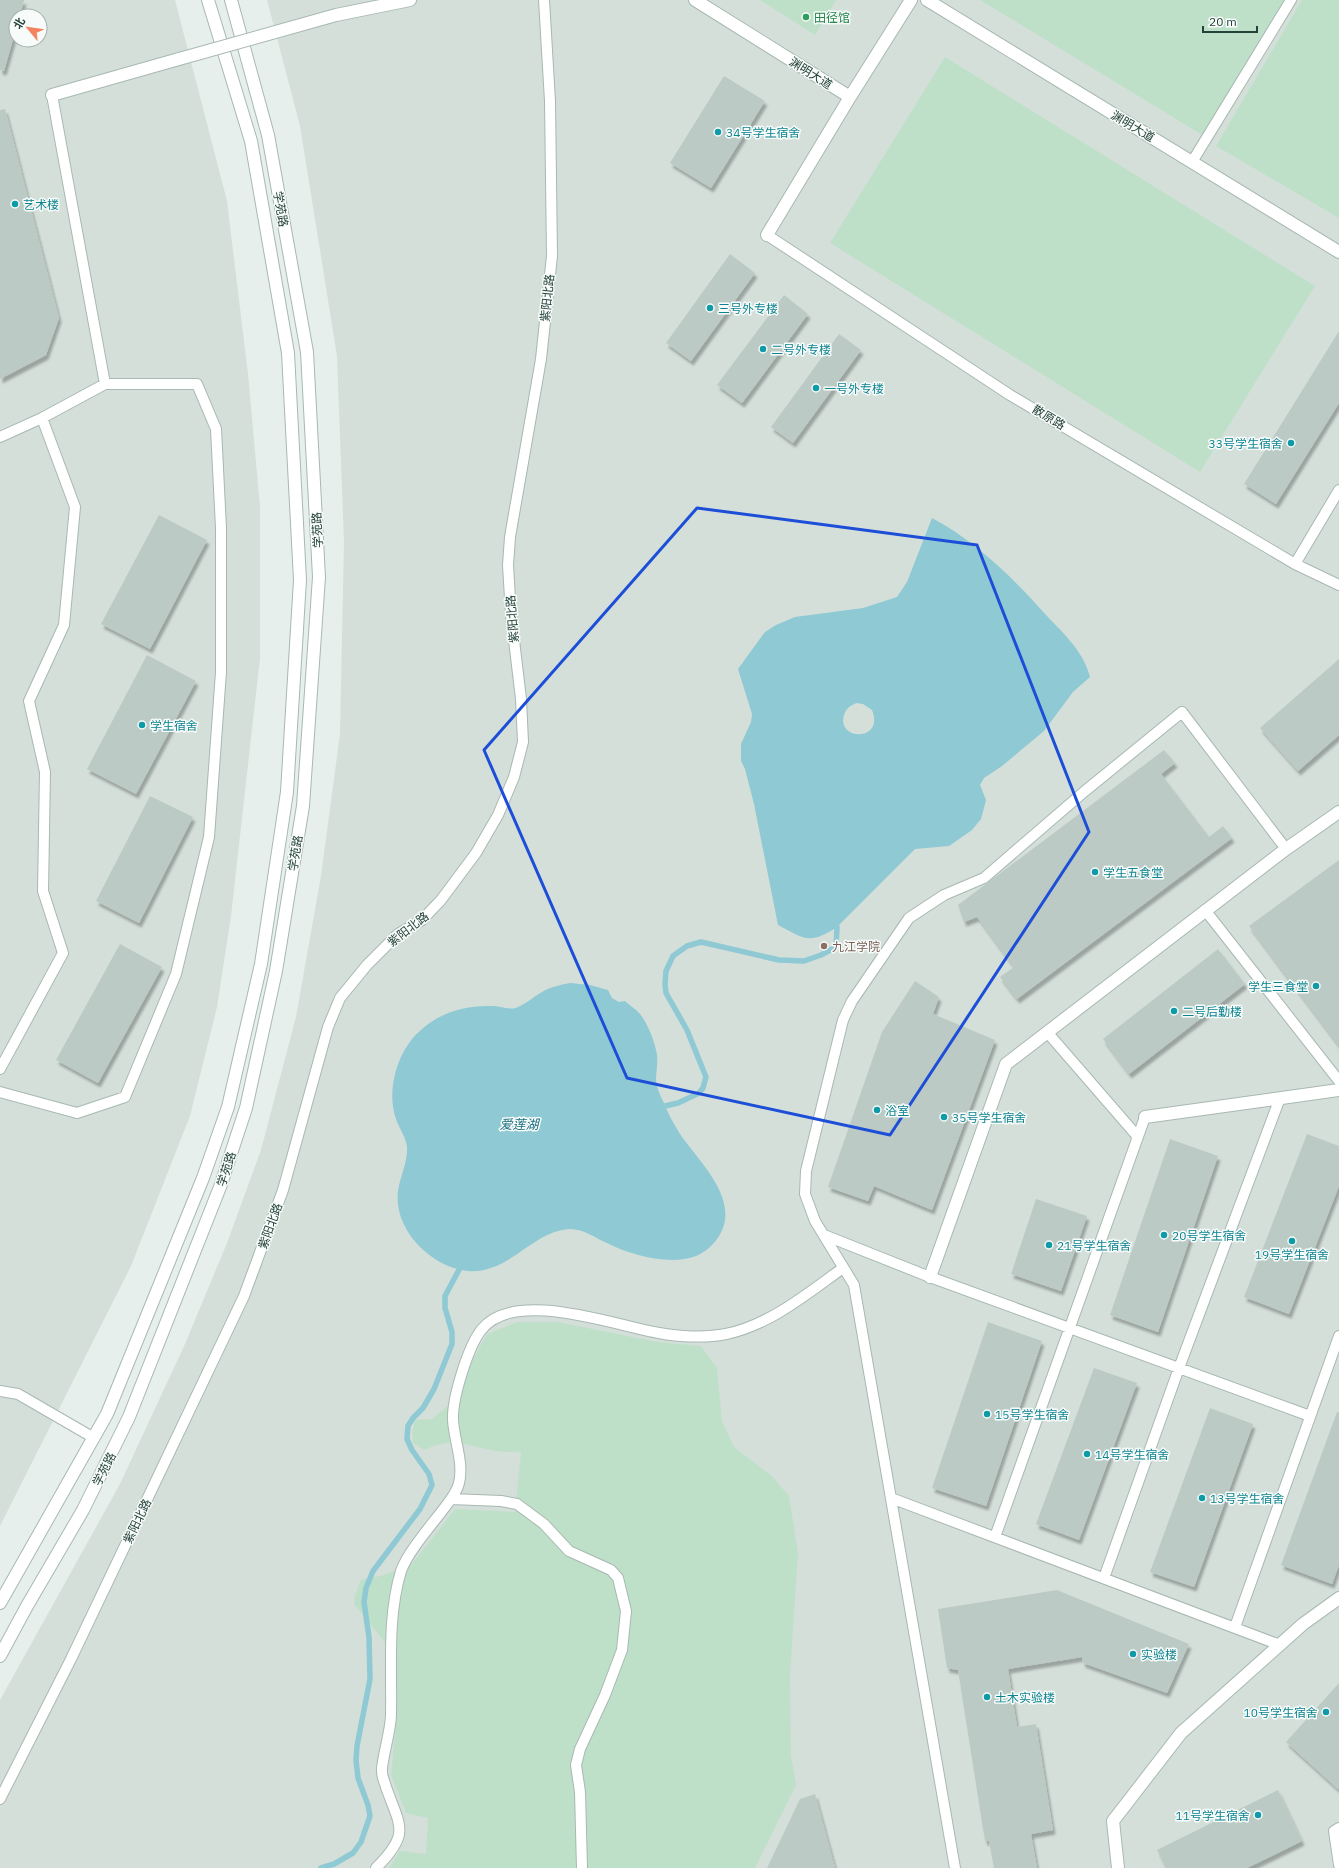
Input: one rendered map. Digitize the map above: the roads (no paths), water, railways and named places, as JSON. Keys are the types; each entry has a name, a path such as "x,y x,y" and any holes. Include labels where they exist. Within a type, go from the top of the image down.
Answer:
{"street":[{"name":"学苑路","path":"0,1603 107,1414 204,1178 228,1108 261,964 287,792 300,580 288,352 250,141 208,0"},
{"name":"学苑路","path":"0,1656 27,1606 83,1510 129,1417 220,1187 246,1108 274,978 303,806 319,577 307,352 268,135 231,0"},
{"path":"52,95 336,15 410,0"},
{"name":"渊明大道","path":"695,0 850,97"},
{"path":"767,235 850,97 911,0"},
{"name":"渊明大道","path":"927,0 1339,252"},
{"path":"930,1276 1006,1064 1286,849 1339,812"},
{"path":"1145,1117 1339,1090"},
{"path":"1118,1868 1113,1821 1181,1733 1303,1624 1339,1598"}],"lane":[{"name":"紫阳北路","path":"0,1799 71,1659 244,1296 283,1190 328,1027 340,998 367,965 398,934 422,920 442,900 476,853 498,815 514,777 523,742 521,699 511,615 508,565 510,537 541,359 552,256 550,101 544,0"},
{"path":"1192,162 1291,0"},
{"path":"52,95 105,384"},
{"name":"散原路","path":"767,235 1010,394 1295,564 1339,585"},
{"path":"0,437 42,418 105,384 197,384 216,430 221,528 221,672 209,837 176,974 125,1097 77,1113 0,1092"},
{"path":"0,1069 64,953 43,891 45,772 29,701 64,625 75,507 42,418"},
{"path":"1295,564 1339,490"},
{"path":"955,1868 854,1285 815,1221 805,1194 806,1171 843,1020 852,1001 909,918 944,895 984,878 1085,791 1182,712 1286,849"},
{"path":"1206,910 1339,1081"},
{"path":"1047,1032 1138,1137"},
{"path":"1104,1578 1179,1368 1280,1098"},
{"path":"995,1537 1145,1117"},
{"path":"824,1235 930,1276 1310,1416"},
{"path":"376,1868 388,1857 396,1845 400,1825 381,1773 390,1720 392,1616 397,1586 402,1568 409,1556 451,1499 459,1483 459,1462 453,1420 456,1397 465,1364 474,1342 482,1328 493,1320 509,1314 534,1311 566,1312 661,1334 706,1337 726,1334 747,1328 774,1315 843,1268"},
{"path":"1234,1627 1339,1338"},
{"path":"0,1391 18,1394 94,1438"},
{"path":"891,1498 1280,1645"},
{"path":"451,1499 501,1501 517,1504 544,1524 569,1551 611,1570 618,1578 626,1611 622,1650 605,1695 580,1749 576,1766 580,1792 582,1868"},
{"path":"1339,1828 1334,1831 1339,1865"}],"water":[{"path":"932,518 964,538 994,562 1021,588 1073,644 1083,659 1090,677 1073,692 1044,731 1002,766 984,778 980,785 986,800 981,819 972,830 949,846 915,849 837,927 828,933 813,938 801,937 778,925 754,804 745,769 741,761 741,744 751,722 752,714 738,669 765,632 776,625 795,617 863,608 897,597 907,582","holes":["857,703 863,704 872,710 874,720 872,728 867,732 860,734 853,733 847,730 843,724 844,715 846,710 851,706"]},
{"name":"爱莲湖","path":"570,983 590,985 608,990 612,998 619,1002 625,1001 643,1018 651,1033 656,1050 656,1080 660,1095 680,1134 716,1183 722,1197 725,1211 724,1225 717,1239 706,1250 697,1256 683,1259 672,1260 649,1258 616,1247 585,1232 570,1229 554,1232 498,1265 483,1270 466,1271 446,1265 436,1260 418,1245 410,1236 400,1214 398,1191 406,1158 407,1147 396,1119 392,1099 394,1078 401,1057 406,1047 420,1031 438,1018 448,1013 469,1007 480,1006 495,1006 510,1009 516,1008 545,990"}],"waterway":[{"path":"665,1106 678,1103 699,1093 703,1088 706,1077 687,1030 666,993 666,971 673,956 687,946 701,942 779,960 804,961 821,955 836,947 837,927"},
{"path":"321,1868 334,1864 353,1853 361,1842 370,1816 368,1805 358,1778 356,1760 357,1746 370,1679 369,1637 364,1602 366,1588 373,1571 420,1509 432,1485 429,1474 412,1450 407,1439 408,1426 413,1418 423,1408 434,1389 452,1344 452,1332 445,1308 445,1296 461,1266"}],"place":[{"name":"田径馆","path":"806,17"},
{"name":"34号学生宿舍","path":"718,132"},
{"name":"艺术楼","path":"15,204"},
{"name":"三号外专楼","path":"710,308"},
{"name":"二号外专楼","path":"763,349"},
{"name":"一号外专楼","path":"816,388"},
{"name":"33号学生宿舍","path":"1291,443"},
{"name":"学生宿舍","path":"142,725"},
{"name":"学生五食堂","path":"1095,872"},
{"name":"九江学院","path":"824,946"},
{"name":"学生三食堂","path":"1316,986"},
{"name":"二号后勤楼","path":"1174,1011"},
{"name":"浴室","path":"877,1110"},
{"name":"35号学生宿舍","path":"944,1117"},
{"name":"20号学生宿舍","path":"1164,1235"},
{"name":"19号学生宿舍","path":"1292,1241"},
{"name":"21号学生宿舍","path":"1049,1245"},
{"name":"15号学生宿舍","path":"987,1414"},
{"name":"14号学生宿舍","path":"1087,1454"},
{"name":"13号学生宿舍","path":"1202,1498"},
{"name":"实验楼","path":"1133,1654"},
{"name":"土木实验楼","path":"987,1697"},
{"name":"10号学生宿舍","path":"1326,1712"},
{"name":"11号学生宿舍","path":"1258,1815"}]}
